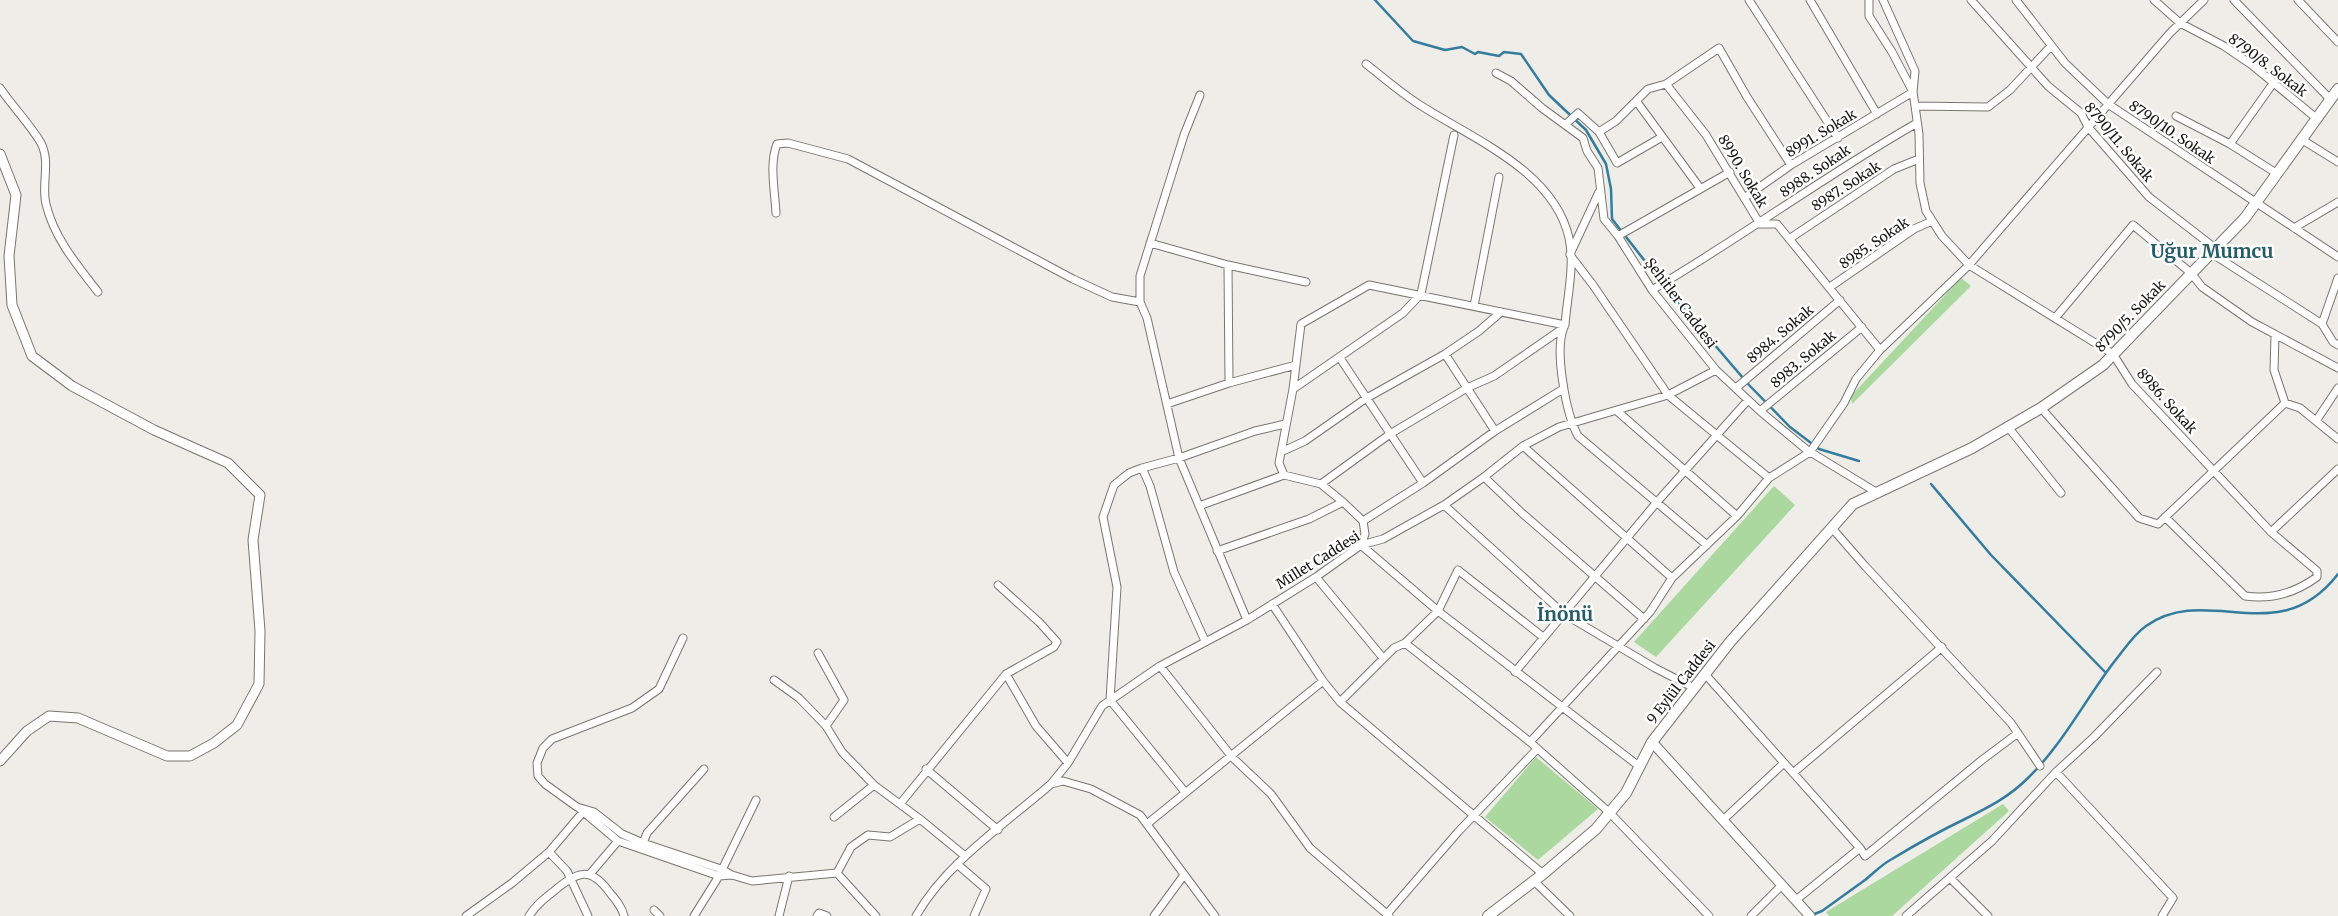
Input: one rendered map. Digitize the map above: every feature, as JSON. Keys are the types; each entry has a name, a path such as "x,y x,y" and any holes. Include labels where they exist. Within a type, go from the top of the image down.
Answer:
{"main road":[{"name":"8790/5. Sokak","path":"1908,478 1972,448 2041,408 2103,365 2245,218 2338,89"},
{"name":"9 Eylül Caddesi","path":"1488,916 1543,874 1596,828 1626,793 1652,742 1730,642 1853,504 1908,478"}],"street":[{"path":"1749,0 1838,138"},
{"path":"1810,0 1877,114"},
{"name":"8986. Sokak","path":"1870,0 1869,16 1892,52 1913,92 1916,106 1920,183 1926,211 1942,236 1969,265 2056,317 2113,354 2132,384 2271,532 2317,571 2317,577 2296,590 2271,598 2245,596 2165,517"},
{"name":"8986. Sokak","path":"1883,0 1915,72 1913,92"},
{"name":"8790/11. Sokak","path":"1971,0 2048,86 2081,113 2088,127 2149,197 2213,250 2322,324"},
{"name":"8790/10. Sokak","path":"2016,0 2051,46 2108,104 2338,257"},
{"name":"8790/8. Sokak","path":"2154,0 2180,23 2224,46 2274,82 2316,118"},
{"path":"1530,742 1644,619 1672,578 1737,516 1770,478 1810,452 1844,403 1856,379 1880,350 1969,265 2108,104 2180,23 2204,0"},
{"name":"8790/8. Sokak","path":"2234,0 2330,99"},
{"path":"2298,0 2338,42"},
{"path":"1916,106 1988,107 2010,90 2051,46"},
{"path":"1600,132 1616,121 1648,89 1666,84 1719,48 1747,97 1791,165"},
{"path":"1366,64 1419,104 1485,143 1543,187 1563,219 1569,239 1570,255 1561,372 1571,424 1578,436 1590,447 1707,544"},
{"name":"Şehitler Caddesi","path":"1496,73 1511,81 1523,93 1567,123 1583,138 1587,151 1598,168 1599,192 1604,219 1618,236 1652,290 1716,370 1739,386 1748,400 1810,452 1876,492"},
{"path":"2230,144 2274,82"},
{"name":"8990. Sokak","path":"1666,84 1706,135 1760,224 1776,224 1830,287 1880,350"},
{"path":"0,88 41,143 46,158 45,202 55,232 98,292"},
{"name":"8991. Sokak","path":"1744,198 1791,165 1913,92"},
{"path":"1200,95 1184,135 1140,276 1140,302 1147,318 1179,458 1247,620"},
{"path":"1637,102 1700,188"},
{"path":"1567,123 1577,114 1600,132 1617,162 1662,137"},
{"path":"2176,116 2230,144 2276,173"},
{"name":"8988. Sokak","path":"1652,290 1760,224 1856,158 1917,123"},
{"path":"1293,389 1404,313 1421,294 1454,135"},
{"path":"2302,139 2338,162"},
{"path":"776,213 775,149 778,144 788,143 848,159 1073,279 1112,297 1140,302"},
{"path":"0,154 16,195 9,256 12,305 32,356 80,390 154,430 228,463 260,495 253,540 260,631 259,684 237,724 214,743 190,756 167,756 78,718 49,716 27,731 0,761"},
{"name":"8987. Sokak","path":"1789,239 1894,169 1919,159"},
{"path":"1618,236 1730,172"},
{"path":"1474,306 1499,177"},
{"path":"1570,255 1599,192"},
{"path":"2294,228 2338,202"},
{"path":"2330,208 2338,214"},
{"name":"8985. Sokak","path":"1830,287 1914,230 1932,221"},
{"path":"2056,317 2133,225 2191,273 2202,287 2252,322 2338,368"},
{"path":"1150,243 1228,265 1306,282"},
{"path":"1570,255 1593,284 1668,395 1770,478"},
{"path":"1228,265 1230,383"},
{"path":"2336,343 2322,324 2338,278"},
{"path":"1284,474 1279,463 1293,389 1301,324 1369,284 1564,327"},
{"name":"8984. Sokak","path":"1739,386 1840,300"},
{"path":"1281,452 1305,441 1365,399 1445,354 1479,331 1501,312"},
{"path":"1321,484 1390,434 1467,388 1494,376 1564,327"},
{"name":"8983. Sokak","path":"1762,410 1862,327"},
{"path":"2336,343 2338,334"},
{"path":"2275,335 2274,370 2285,403"},
{"path":"1445,354 1495,431"},
{"path":"1340,358 1365,399 1423,483"},
{"path":"1167,404 1230,383 1296,365"},
{"name":"Millet Caddesi","path":"916,916 928,895 965,856 1051,784 1068,763 1102,706 1110,700 1160,666 1247,620 1316,577 1361,545 1383,539 1444,505 1484,478 1523,446 1559,427 1668,395 1716,370"},
{"path":"2316,421 2338,388"},
{"path":"1363,521 1423,483 1495,431 1563,389"},
{"path":"1515,672 1685,470 1718,436 1748,400"},
{"path":"2285,403 2300,408 2338,440"},
{"path":"2041,408 2139,518 2158,524 2285,403"},
{"path":"1617,411 1737,516"},
{"path":"1185,792 1110,700 1117,587 1103,517 1114,485 1129,473 1179,458 1221,441 1285,424"},
{"path":"2008,427 2061,494"},
{"path":"1523,446 1672,578"},
{"path":"1142,468 1150,486 1174,572 1205,641"},
{"path":"2271,532 2338,469"},
{"path":"1199,506 1284,474 1321,484 1363,521 1365,534 1361,545 1438,611 1640,767"},
{"path":"1484,478 1644,619"},
{"path":"1217,550 1309,519 1343,502"},
{"path":"1444,505 1564,614 1618,647 1694,688"},
{"path":"1831,527 1865,566 1942,647 2018,733 2040,766"},
{"path":"1340,702 1383,658 1394,648 1405,643 1438,611 1458,570 1544,637"},
{"path":"1316,577 1383,658"},
{"path":"900,804 926,769 1006,674 1054,647 1057,642 1040,623 998,584"},
{"path":"1272,604 1323,681 1340,702 1543,874"},
{"path":"684,638 659,689 632,708 552,739 543,748 537,763 538,776 545,784 618,840 718,876 732,875"},
{"path":"1405,643 1530,742 1610,812 1709,916"},
{"path":"1793,773 1942,647"},
{"path":"818,652 844,700 826,726"},
{"path":"1160,666 1232,757 1270,794 1310,848 1388,915 1458,832 1537,749"},
{"path":"1906,916 1951,879 1992,841 2056,772 2094,737 2157,672"},
{"path":"1006,674 1036,726 1068,763"},
{"path":"1705,674 1860,848 1865,856 1982,760 2018,733"},
{"path":"774,680 799,698 826,726 842,752 874,785 965,856"},
{"path":"1147,824 1185,792 1232,757 1323,681"},
{"path":"1652,742 1807,914"},
{"path":"1723,820 1784,763"},
{"path":"643,843 647,833 704,769"},
{"path":"926,769 998,830"},
{"path":"2056,772 2173,898 2162,916"},
{"path":"1051,784 1063,781 1091,788 1140,815 1215,916"},
{"path":"834,817 874,785"},
{"path":"694,916 718,876 756,800"},
{"path":"580,810 594,812 622,834 643,843 721,868 732,875 752,881 789,876 837,873"},
{"path":"466,916 512,883 548,852 580,810"},
{"path":"837,873 851,847 868,835 890,837 920,819"},
{"path":"590,874 618,840"},
{"path":"1796,900 1860,848"},
{"path":"548,852 570,878 588,916"},
{"path":"957,864 986,889 974,916"},
{"path":"530,916 535,906 570,878 583,873 590,874 604,883 622,909 624,916"},
{"path":"837,873 876,916"},
{"path":"1154,916 1184,875"},
{"path":"779,916 789,876"},
{"path":"1951,879 1988,916"},
{"path":"1534,881 1570,916"},
{"path":"1751,916 1782,885"},
{"path":"817,916 819,913 826,916"}],"green space":[{"path":"1961,278 1971,286 1852,404 1851,396"},
{"path":"1774,486 1795,505 1656,657 1634,642"},
{"path":"1536,757 1598,809 1538,860 1485,817"},
{"path":"2003,804 2009,811 1892,916 1829,916 1826,912"}],"waterway":[{"path":"1375,0 1413,41 1445,50 1462,47 1475,54 1478,52 1499,56 1504,52 1521,54 1549,95 1586,130 1606,164 1611,189 1612,219 1666,288 1749,385 1790,427 1819,449 1859,461"},
{"path":"1931,484 1991,555 2106,673"},
{"path":"1812,915 1822,911 1888,861 1990,806 2021,785 2052,751 2114,662 2133,638 2146,626 2170,614 2194,610 2267,613 2291,609 2315,597 2338,574"}],"district":[{"name":"Uğur Mumcu","path":"2212,251"},
{"name":"İnönü","path":"1565,614"}]}
